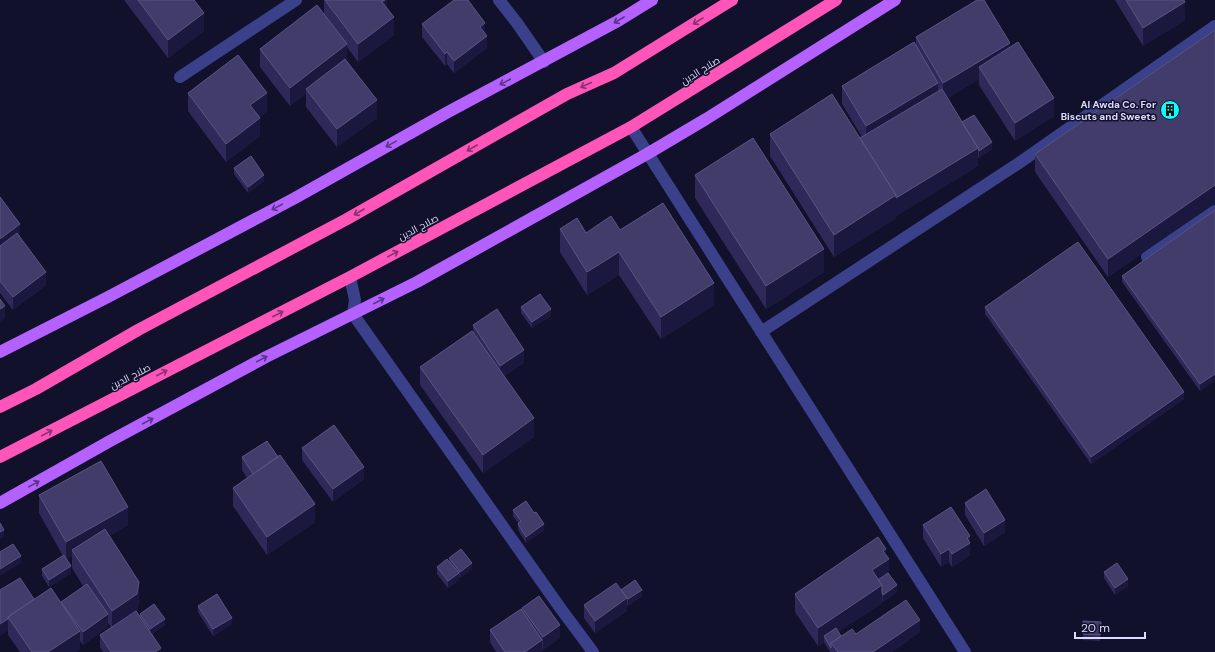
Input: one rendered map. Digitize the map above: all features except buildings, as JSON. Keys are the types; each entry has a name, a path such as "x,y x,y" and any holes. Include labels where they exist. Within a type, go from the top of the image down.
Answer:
{"highway":[{"path":"0,407 36,389 138,330 347,219 567,94 614,73 732,0"},
{"name":"صلاح الدين","path":"0,457 350,277 631,127 836,0"}],"main road":[{"path":"0,352 108,297 295,198 448,112 544,62 618,21 652,0"},
{"path":"0,503 110,441 260,360 423,278 647,154 713,115 895,0"}],"street":[{"path":"180,77 296,0"},
{"path":"499,0 517,22 544,62"},
{"path":"761,332 1019,163 1215,26"},
{"path":"631,127 964,652"},
{"path":"1147,257 1215,211"},
{"path":"350,277 355,300 353,314 561,610 593,652"}],"place":[{"name":"Al Awda Co. For Biscuts and Sweets","path":"1170,110"}]}
